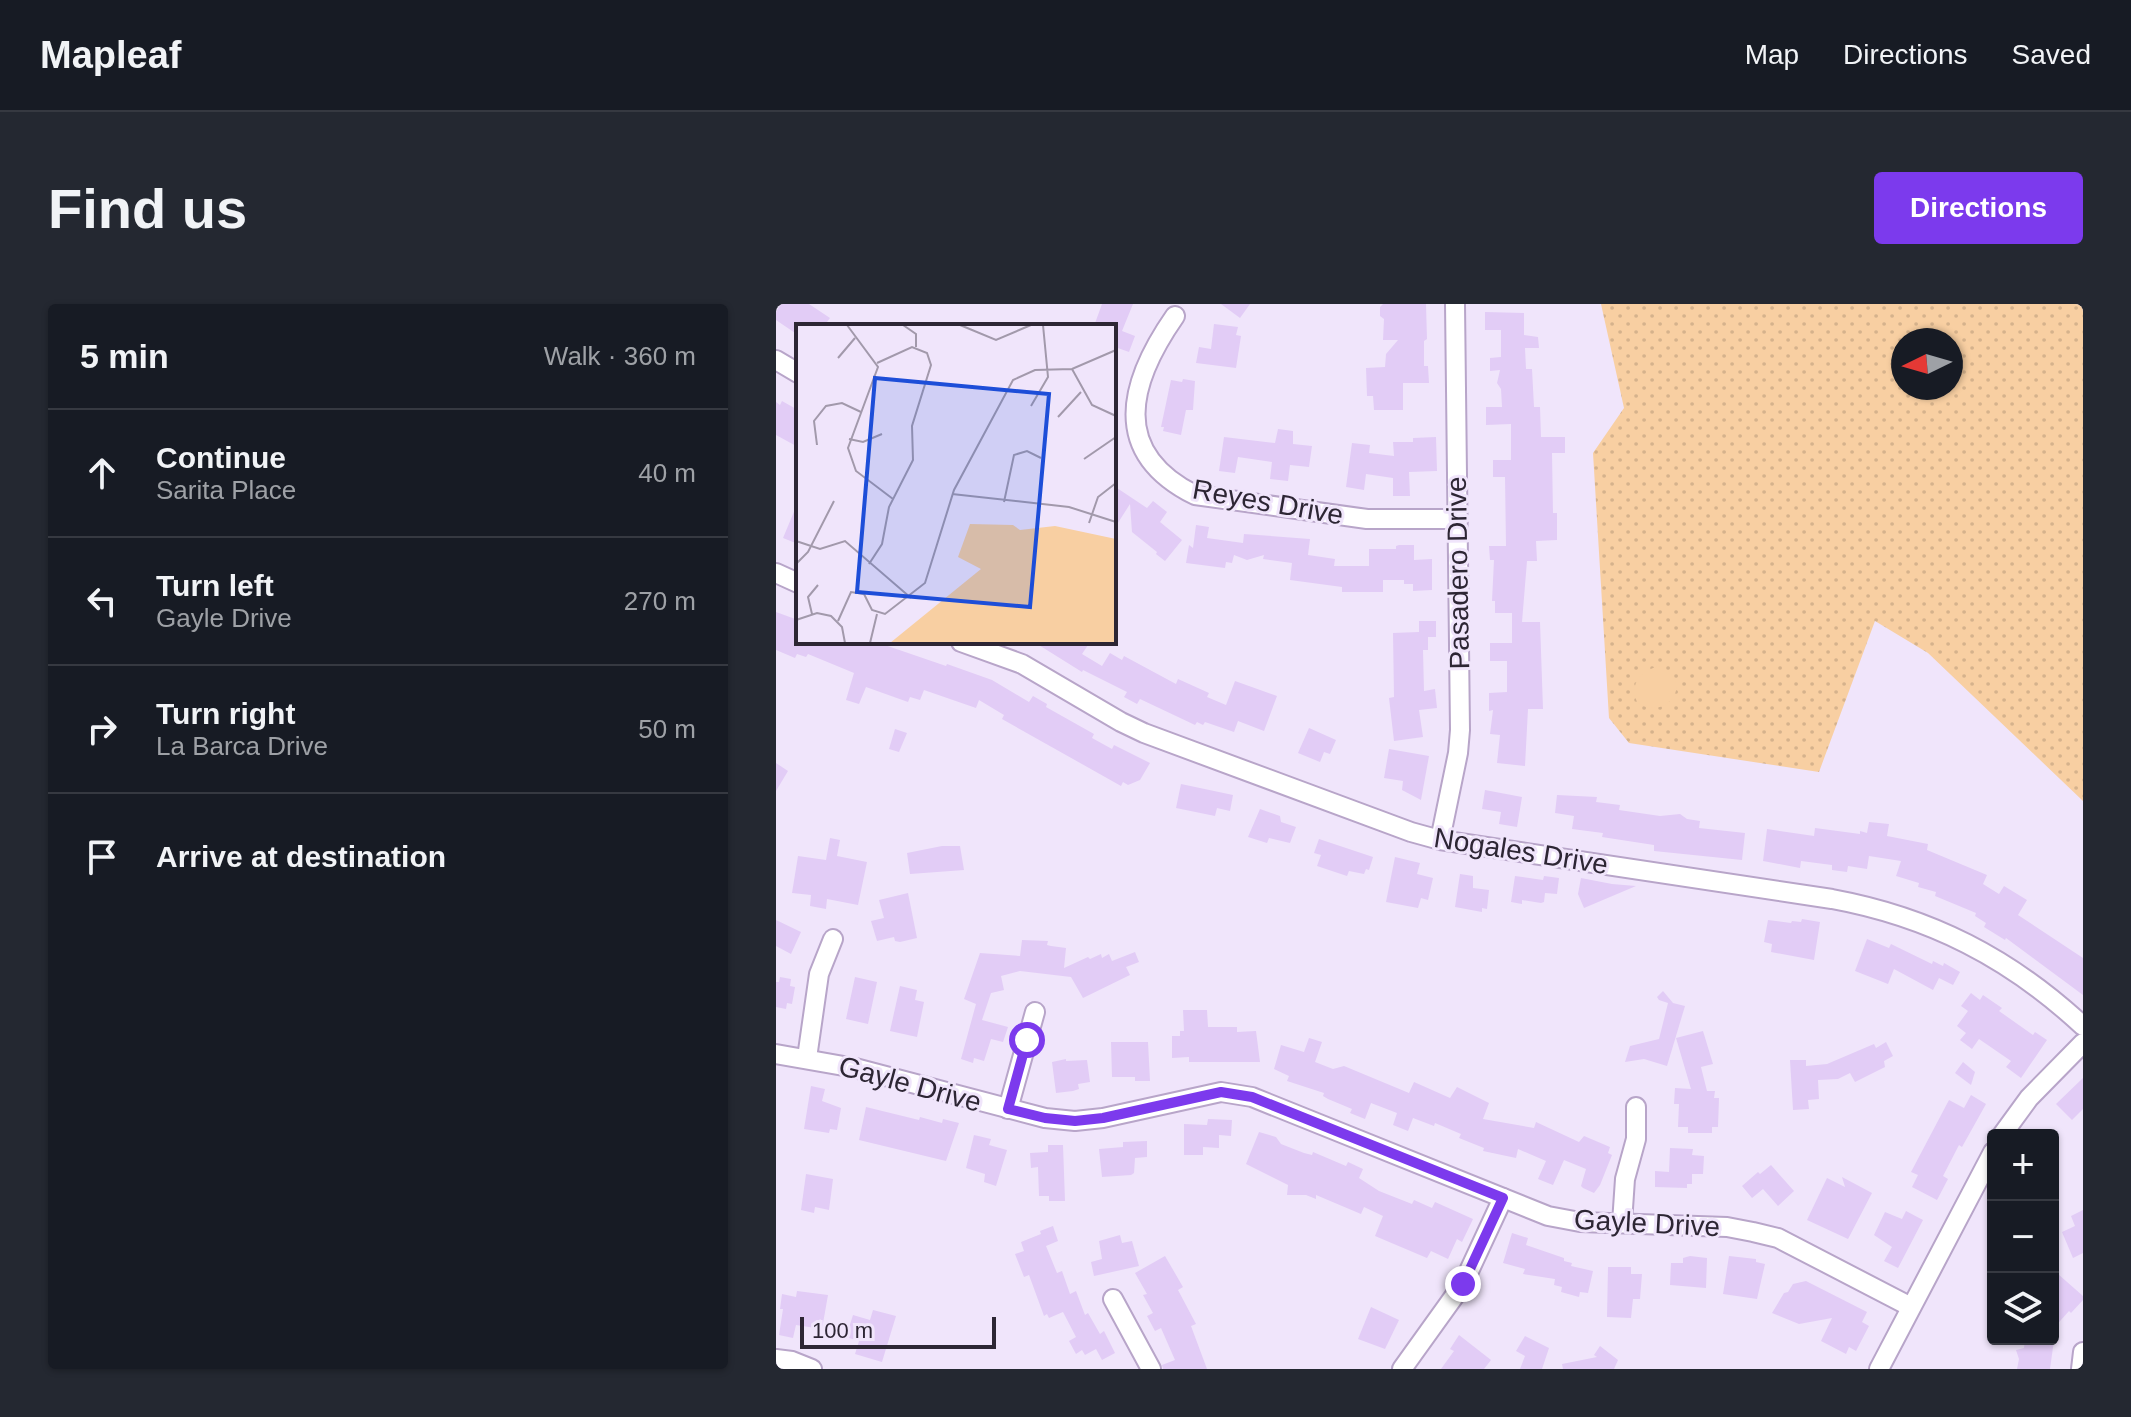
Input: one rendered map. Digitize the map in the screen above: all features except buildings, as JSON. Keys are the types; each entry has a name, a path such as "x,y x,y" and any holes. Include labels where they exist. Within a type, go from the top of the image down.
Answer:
{"street":[{"name":"Pasadero Drive","path":"1440,840 1460,730 1455,304"},
{"name":"Reyes Drive","path":"1175,316 1155,344 1146,364 1137,390 1136,408 1137,428 1149,460 1171,482 1195,495 1367,519 1458,519"},
{"path":"776,360 796,372"},
{"path":"776,573 796,582"},
{"name":"Nogales Drive","path":"967,644 1022,664 1144,733 1411,832 1440,840 1832,899 1888,912 1956,937 1992,957 2028,979 2083,1026"},
{"path":"807,1058 819,974 833,939"},
{"path":"1008,1109 1035,1012"},
{"path":"2006,1129 2029,1098 2083,1043"},
{"name":"Gayle Drive","path":"776,1054 807,1058 1045,1118 1075,1121 1103,1118 1221,1092 1252,1097 1548,1216 1580,1222 1727,1227 1778,1238 1911,1307"},
{"path":"1622,1223 1625,1179 1636,1139 1636,1107"},
{"path":"1879,1369 1987,1163"},
{"path":"1402,1369 1463,1284 1503,1198"},
{"path":"1113,1299 1151,1369"},
{"path":"2081,1369 2083,1352"},
{"path":"776,1359 812,1369"}],"shaded area":[{"path":"1601,304 2083,304 2083,801 1928,653 1875,621 1819,772 1629,743 1609,718 1593,453 1624,408"},
{"path":"1659,666 1670,673 1676,682 1676,690 1666,704 1657,708 1647,707 1637,702 1636,684 1647,671"}],"route":[{"path":"1027,1040 1008,1109 1075,1121 1103,1118 1221,1092 1252,1097 1503,1198 1463,1284"}]}
